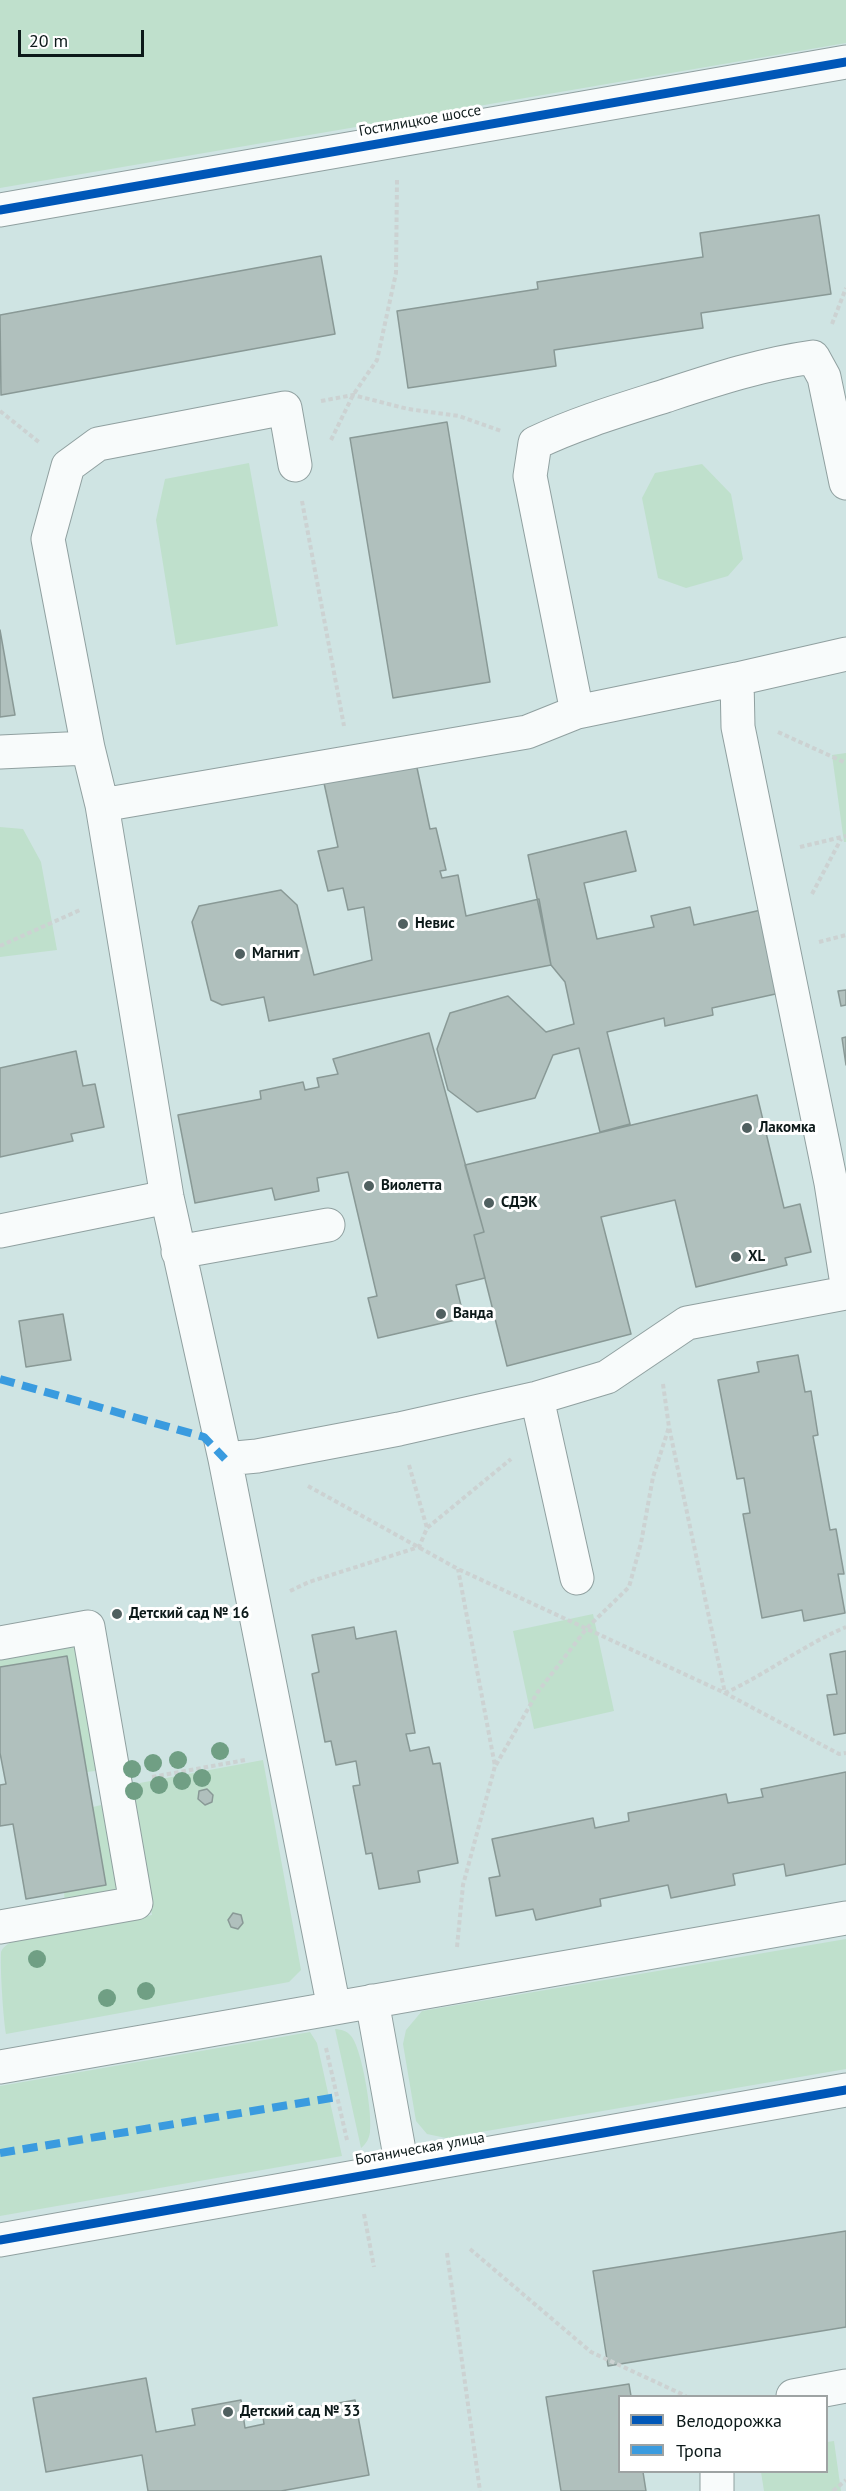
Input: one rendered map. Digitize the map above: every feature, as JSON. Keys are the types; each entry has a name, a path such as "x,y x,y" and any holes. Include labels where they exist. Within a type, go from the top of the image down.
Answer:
{"street":[{"name":"Гостилицкое шоссе","path":"0,210 846,62"},
{"path":"577,712 530,476 535,443 572,426 701,384 773,363 813,357 824,377 846,483"},
{"path":"295,465 285,408 98,444 68,466 48,539 88,748 102,806 177,1252 225,1459 334,2008"},
{"path":"102,806 527,732 577,712 846,654"},
{"path":"737,679 738,727 764,854 838,1182 846,1278"},
{"path":"0,752 88,748"},
{"path":"0,1231 167,1197"},
{"path":"177,1252 328,1226"},
{"path":"225,1459 257,1456 399,1430 537,1398 607,1377 687,1323 846,1293"},
{"path":"537,1398 577,1578"},
{"path":"0,1643 88,1627 136,1903 0,1927"},
{"path":"0,2067 846,1917"},
{"name":"Ботаническая улица","path":"372,2001 402,2167"},
{"name":"Ботаническая улица","path":"0,2240 846,2090"},
{"path":"803,2395 846,2386"},
{"path":"717,2473 717,2491"}],"path":[{"path":"327,447 353,395 377,360 396,273 397,179"},
{"path":"285,408 353,395 408,409 459,416 535,443"},
{"path":"0,411 68,466"},
{"path":"295,465 351,763"},
{"path":"738,727 760,724 846,763"},
{"path":"764,854 846,837"},
{"path":"0,946 117,894"},
{"path":"656,1342 669,1427 725,1693"},
{"path":"399,1430 427,1528"},
{"path":"255,1608 309,1582 398,1556 419,1547 427,1528 544,1432"},
{"path":"307,1485 458,1569 725,1693 839,1754 846,1753"},
{"path":"457,1951 463,1886 495,1766 458,1569"},
{"path":"725,1693 754,1679 819,1638 846,1627"},
{"path":"115,1783 250,1759"},
{"path":"470,2249 591,2352 682,2395"},
{"path":"447,2253 480,2491"},
{"path":"833,2491 846,2480"}],"green space":[{"path":"0,0 846,0 846,43 0,188"},
{"path":"249,463 278,626 176,645 156,520 165,479"},
{"path":"702,464 731,494 743,559 728,576 686,588 658,578 642,498 655,473"},
{"path":"846,753 846,842 844,842 832,755"},
{"path":"0,827 23,829 41,862 57,950 0,957"},
{"path":"593,1614 614,1711 534,1729 513,1631"},
{"path":"72,1644 78,1649 98,1765 95,1771 87,1772 0,1667 0,1654"},
{"path":"263,1760 301,1970 289,1982 6,2034 1,1959 1,1952 5,1946 16,1940 152,1915 129,1785"},
{"path":"101,1805 108,1812 117,1889 111,1895 65,1904 64,1892 106,1885 93,1807"},
{"path":"846,1939 846,2069 446,2138 427,2134 416,2121 403,2044 406,2030 422,2011"},
{"path":"335,2029 346,2031 351,2036 363,2067 370,2132 366,2143 361,2148"},
{"path":"310,2032 317,2043 342,2156 0,2216 0,2086"},
{"path":"834,2441 841,2491 764,2491 761,2473 828,2473 828,2442"}],"building":[{"path":"819,215 831,294 701,313 703,328 554,350 556,366 408,388 397,311 538,289 537,282 703,257 700,233"},
{"path":"321,256 335,334 1,395 0,315"},
{"path":"447,422 490,682 393,698 350,438"},
{"path":"0,630 15,715 0,717"},
{"path":"416,763 430,829 436,828 446,870 440,871 442,878 458,875 466,916 539,899 551,965 269,1021 264,997 222,1005 211,1000 192,922 199,906 281,890 297,905 314,975 372,960 364,907 348,910 343,888 328,891 318,851 338,847 324,783"},
{"path":"626,831 636,871 584,883 597,939 654,927 651,916 690,907 694,925 770,908 789,991 712,1008 713,1015 665,1026 664,1018 607,1032 630,1124 600,1132 579,1048 553,1055 535,1098 477,1112 448,1090 437,1049 450,1013 508,996 546,1032 574,1024 565,982 551,965 528,855"},
{"path":"846,990 846,1005 841,1006 838,991"},
{"path":"429,1033 484,1232 474,1235 485,1278 456,1285 464,1318 378,1338 368,1298 377,1296 348,1172 317,1178 319,1191 275,1200 272,1188 195,1203 178,1115 261,1099 260,1091 303,1082 305,1090 319,1087 317,1078 338,1074 333,1059"},
{"path":"846,1037 846,1065 842,1038"},
{"path":"76,1051 83,1086 95,1084 104,1127 71,1134 73,1141 0,1157 0,1068"},
{"path":"757,1095 784,1208 800,1204 811,1252 785,1258 787,1265 696,1287 675,1200 601,1217 631,1334 507,1366 474,1235 484,1232 465,1165"},
{"path":"63,1314 71,1360 26,1367 19,1321"},
{"path":"798,1355 805,1392 811,1391 818,1435 813,1436 830,1530 836,1529 844,1574 838,1574 845,1613 804,1621 802,1610 762,1618 743,1514 750,1513 744,1478 737,1479 718,1380 759,1372 757,1362"},
{"path":"354,1627 356,1639 396,1631 415,1733 406,1734 410,1751 429,1747 433,1764 440,1763 458,1863 418,1871 420,1882 379,1889 372,1853 366,1854 353,1786 360,1785 356,1761 336,1765 331,1741 325,1742 312,1674 319,1672 312,1635"},
{"path":"846,1651 846,1733 834,1735 827,1695 837,1694 830,1654"},
{"path":"67,1656 106,1885 26,1899 13,1824 0,1826 0,1785 6,1784 0,1753 0,1667"},
{"path":"846,1772 846,1864 786,1876 784,1864 733,1874 735,1885 671,1898 668,1885 600,1899 601,1906 536,1920 533,1909 496,1916 489,1878 500,1876 492,1839 593,1818 595,1828 629,1821 628,1813 726,1794 728,1803 763,1797 761,1789"},
{"path":"207,1789 213,1795 212,1802 205,1805 198,1799 199,1791"},
{"path":"233,1913 241,1915 243,1923 238,1929 231,1927 228,1920"},
{"path":"846,2231 846,2327 608,2366 593,2271"},
{"path":"146,2378 156,2432 195,2425 192,2409 241,2400 245,2428 264,2424 263,2417 355,2400 369,2475 281,2491 148,2491 142,2455 46,2472 33,2398"},
{"path":"629,2384 631,2395 618,2395 618,2473 643,2473 646,2491 561,2491 546,2397"}],"marked path":[{"path":"0,1379 204,1437 225,1459"},
{"path":"0,2153 337,2097"}],"cycle path":[{"path":"0,210 846,62"},
{"path":"0,2240 846,2090"}],"place":[{"name":"Невис","path":"403,924"},
{"name":"Магнит","path":"240,954"},
{"name":"Лакомка","path":"747,1128"},
{"name":"Виолетта","path":"369,1186"},
{"name":"СДЭК","path":"489,1203"},
{"name":"XL","path":"736,1257"},
{"name":"Ванда","path":"441,1314"},
{"name":"Детский сад № 16","path":"117,1614"},
{"name":"Детский сад № 33","path":"228,2412"}]}
